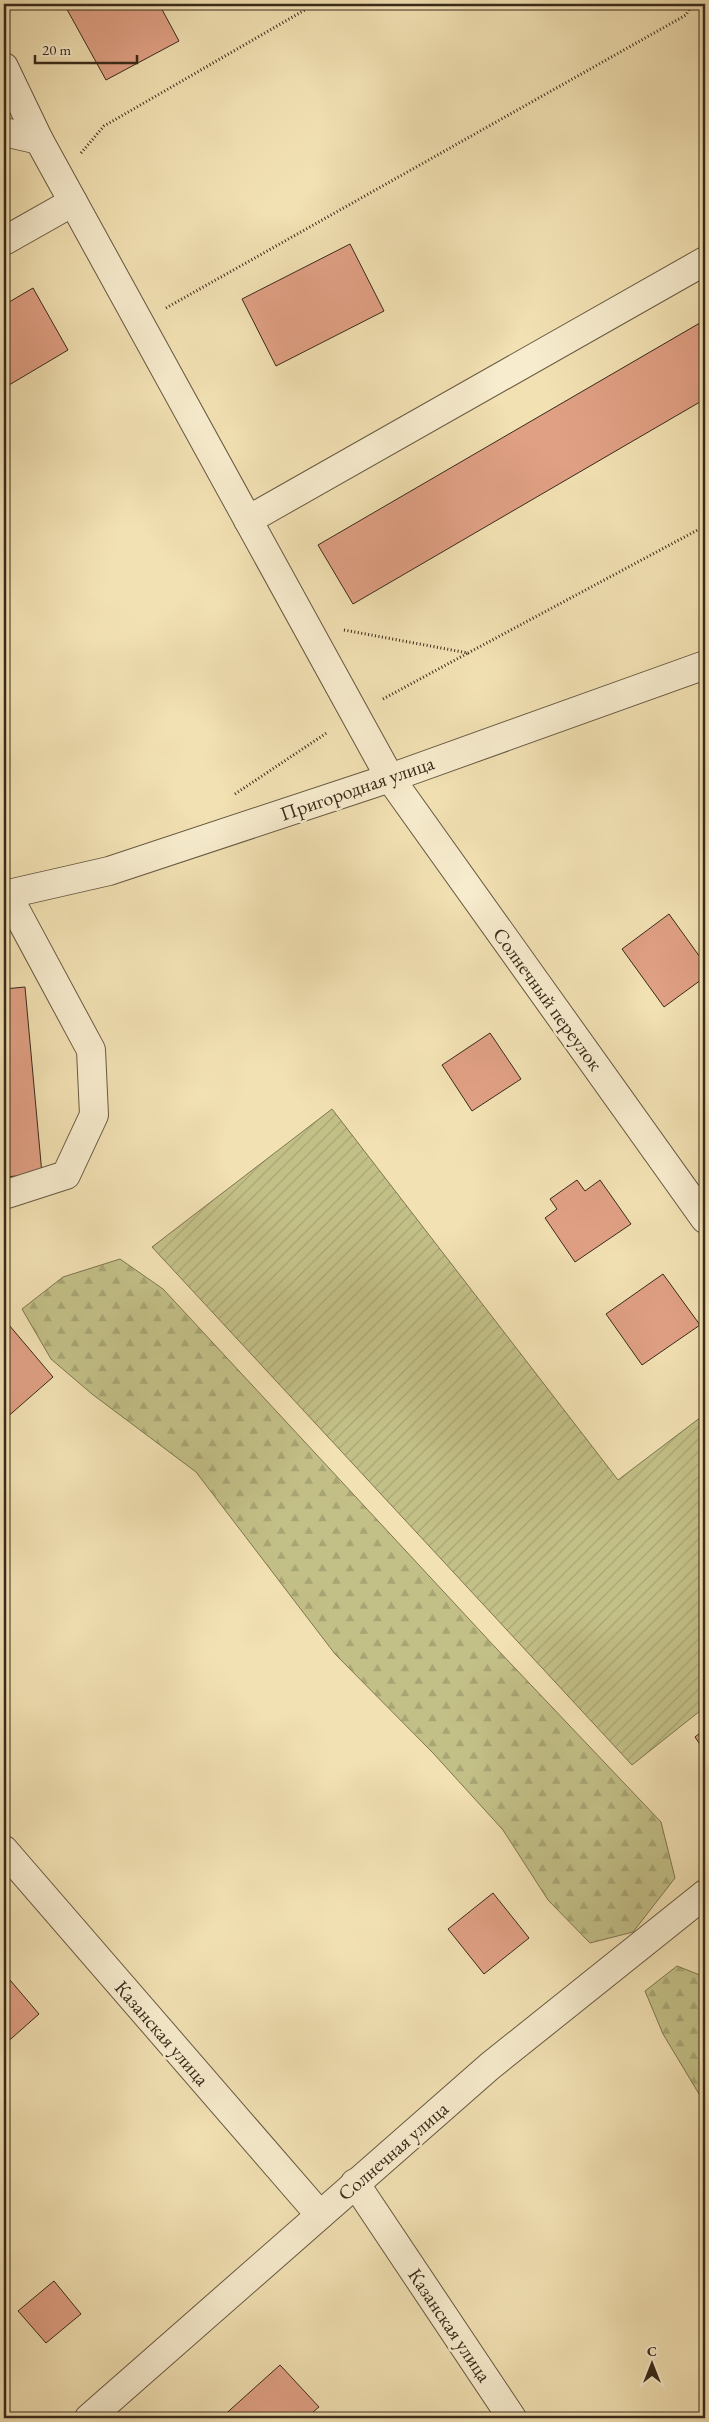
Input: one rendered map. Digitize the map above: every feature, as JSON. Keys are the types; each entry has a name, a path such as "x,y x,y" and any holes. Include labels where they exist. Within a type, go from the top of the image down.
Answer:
{"street":[{"name":"Солнечный переулок","path":"4,67 39,140 390,778 705,1219"},
{"path":"4,132 39,140"},
{"path":"4,241 73,202"},
{"path":"248,520 705,261"},
{"name":"Пригородная улица","path":"6,895 109,871 390,778 705,665"},
{"path":"4,1194 66,1175 94,1115 91,1050 6,895"},
{"name":"Казанская улица","path":"4,1850 320,2215"},
{"name":"Солнечная улица","path":"88,2418 490,2066 705,1894"},
{"name":"Казанская улица","path":"355,2183 512,2418"}],"path":[{"path":"60,178 104,126 315,4"},
{"path":"140,323 686,15 692,4"},
{"path":"228,799 355,714 705,526"},
{"path":"304,622 468,653"}],"green space":[{"path":"332,1109 618,1480 705,1414 705,1588 703,1590 705,1593 705,1707 632,1765 152,1247"},
{"path":"120,1259 163,1289 494,1646 661,1822 675,1878 633,1932 590,1943 548,1900 503,1830 433,1753 335,1654 196,1472 92,1394 51,1359 22,1309 63,1277"},
{"path":"677,1966 705,1977 705,2104 663,2034 645,1991"}],"building":[{"path":"64,4 159,4 179,41 106,80"},
{"path":"350,244 384,311 276,366 242,299"},
{"path":"33,288 68,350 4,388 4,305"},
{"path":"705,320 705,399 353,604 318,545"},
{"path":"669,914 705,964 705,977 664,1007 622,949"},
{"path":"25,987 42,1174 4,1177 4,989"},
{"path":"490,1033 521,1079 472,1111 442,1065"},
{"path":"577,1180 585,1191 600,1180 631,1224 575,1262 545,1218 557,1209 550,1199"},
{"path":"663,1274 700,1325 642,1365 606,1314"},
{"path":"9,1325 53,1377 5,1419 4,1329"},
{"path":"705,1729 705,1752 695,1737"},
{"path":"493,1893 529,1938 484,1974 448,1929"},
{"path":"4,1973 39,2014 4,2045"},
{"path":"54,2281 81,2314 46,2343 18,2311"},
{"path":"280,2365 319,2407 306,2418 221,2418"}]}
